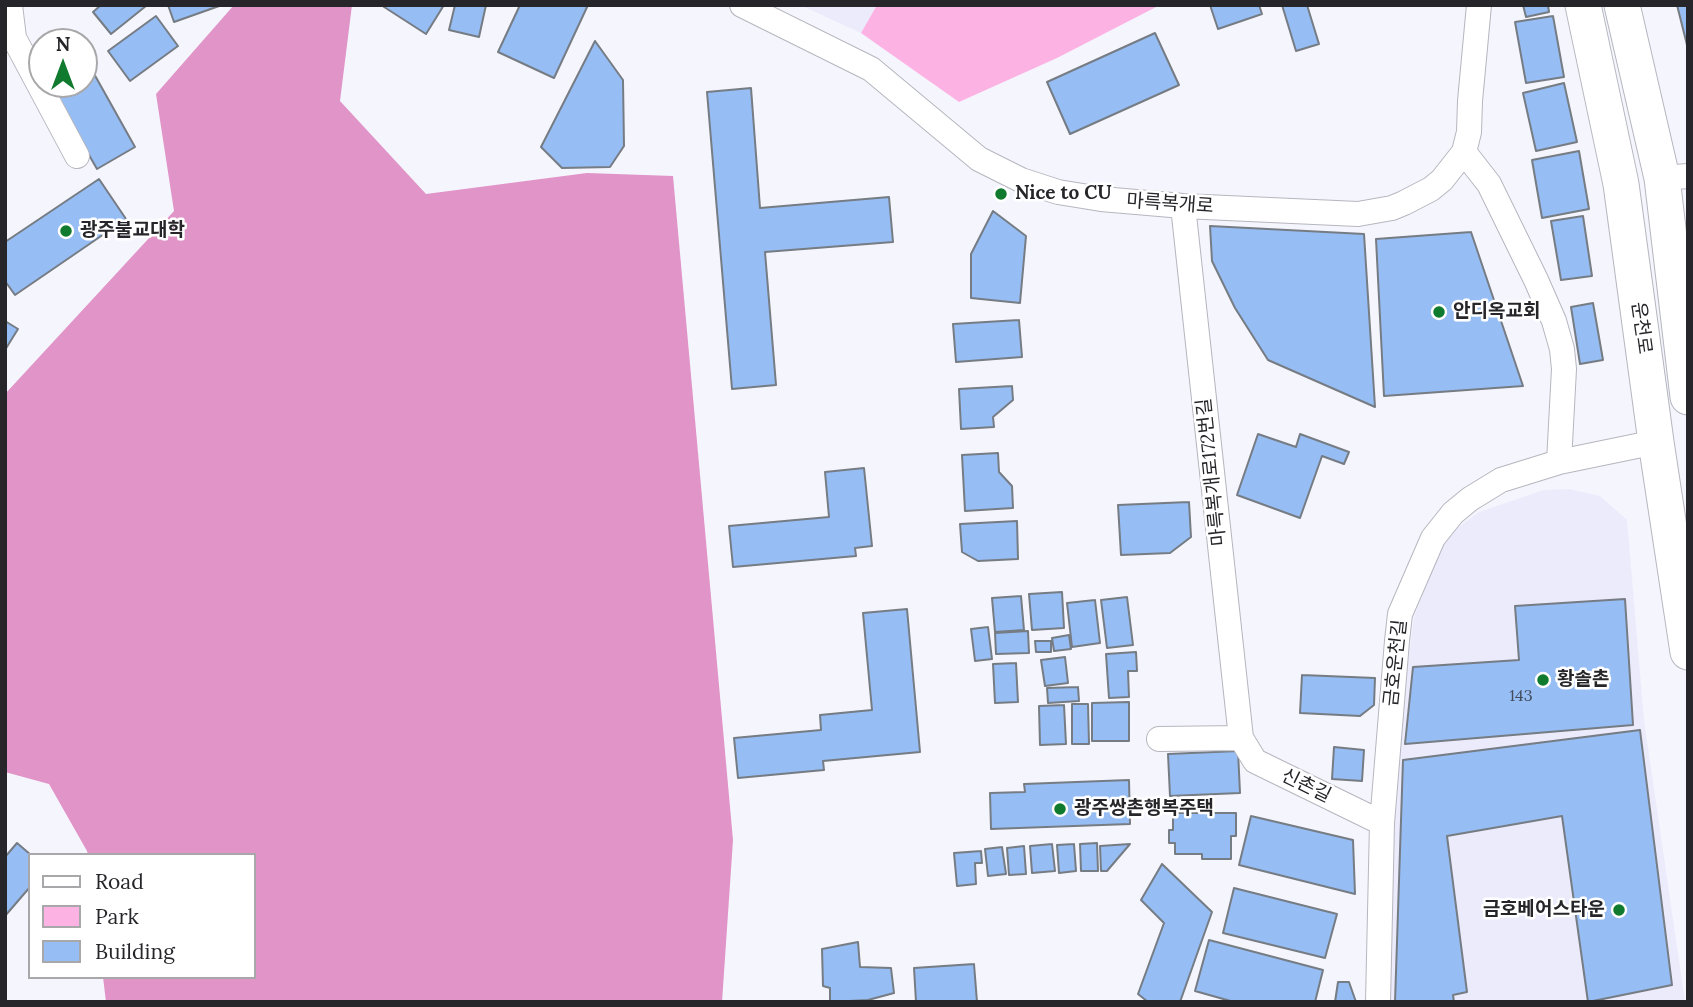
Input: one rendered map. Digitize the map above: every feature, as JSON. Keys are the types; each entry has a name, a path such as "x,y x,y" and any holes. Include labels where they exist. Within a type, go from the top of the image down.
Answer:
{"street":[{"path":"10,5 14,38 77,156"},
{"name":"마륵복개로","path":"742,5 871,69 979,159 1021,180 1084,197 1183,206 1358,214 1392,208 1431,189 1443,180 1464,152 1469,132 1479,5"},
{"name":"운천로","path":"1583,5 1621,184 1688,652"},
{"name":"운천로","path":"1622,5 1675,177 1688,397"},
{"path":"1464,152 1489,184 1535,279 1562,349 1565,384 1559,462"},
{"name":"마륵복개로172번길","path":"1183,206 1241,738"},
{"name":"금호운천길","path":"1378,1002 1382,823 1400,614 1433,538 1452,513 1469,499 1502,480 1559,462 1656,442"},
{"path":"1159,739 1241,738"},
{"name":"신촌길","path":"1241,738 1255,761 1382,823"}],"shaded area":[{"path":"234,5 352,5 340,101 426,194 587,173 673,176 733,840 722,1002 106,1002 103,979 256,979 256,853 88,853 49,784 5,772 5,394 174,211 156,94"},
{"path":"800,5 877,5 861,33"},
{"path":"1569,489 1600,496 1627,520 1644,720 1685,1002 1389,1002 1397,750 1414,617 1445,537 1479,512 1544,490"}],"green space":[{"path":"877,5 1160,5 1057,58 959,102 861,33"}],"building":[{"path":"101,5 146,6 111,34 93,12"},
{"path":"168,5 222,5 174,22"},
{"path":"381,5 444,5 426,34"},
{"path":"455,5 486,5 479,37 449,30"},
{"path":"520,5 588,5 554,78 498,52"},
{"path":"1210,5 1259,5 1262,14 1218,29"},
{"path":"1282,5 1307,5 1319,44 1296,51"},
{"path":"1523,5 1548,5 1549,12 1526,17"},
{"path":"1677,5 1688,5 1688,49"},
{"path":"156,16 178,46 130,81 108,51"},
{"path":"1553,16 1564,77 1526,83 1515,22"},
{"path":"1155,33 1179,85 1070,134 1047,82"},
{"path":"595,41 623,80 624,146 610,167 562,168 541,147"},
{"path":"98,81 135,147 97,169 56,98 98,98"},
{"path":"1564,83 1577,142 1536,151 1523,93"},
{"path":"751,88 760,208 889,197 893,242 765,252 776,385 732,389 707,92"},
{"path":"1579,151 1589,209 1542,218 1532,160"},
{"name":"광주불교대학","path":"99,179 126,219 15,295 5,281 5,242"},
{"path":"993,211 1026,236 1020,303 971,298 971,254"},
{"path":"1583,216 1592,276 1561,280 1551,221"},
{"path":"1210,226 1364,234 1375,407 1268,360 1235,308 1212,261"},
{"name":"안디옥교회","path":"1471,232 1523,386 1384,396 1376,239"},
{"path":"1593,303 1603,360 1580,364 1571,307"},
{"path":"1019,320 1022,357 956,362 953,324"},
{"path":"5,321 18,329 5,350"},
{"path":"1012,386 1013,400 993,417 994,427 961,429 959,389"},
{"path":"1258,434 1296,447 1300,434 1349,452 1344,464 1322,456 1300,518 1237,495"},
{"path":"998,453 999,472 1012,486 1013,508 965,511 962,455"},
{"path":"864,468 872,546 855,548 856,556 733,567 729,526 829,517 825,472"},
{"path":"1189,502 1191,537 1170,553 1121,555 1118,505"},
{"path":"1017,521 1018,559 978,561 962,552 960,524"},
{"path":"1062,592 1064,628 1032,630 1029,594"},
{"path":"1021,596 1024,630 995,632 992,598"},
{"path":"1127,597 1133,645 1107,648 1101,600"},
{"path":"1625,599 1633,725 1405,744 1413,667 1519,660 1515,606"},
{"path":"1095,600 1100,643 1072,647 1067,603"},
{"path":"907,609 920,752 823,761 824,770 738,778 734,738 821,730 820,715 872,710 863,613"},
{"path":"988,627 992,659 975,661 971,629"},
{"path":"1028,631 1029,653 996,654 995,633"},
{"path":"1069,635 1071,649 1054,651 1052,638"},
{"path":"1035,641 1051,641 1051,652 1036,652"},
{"path":"1136,652 1137,671 1128,671 1129,697 1109,698 1106,654"},
{"path":"1065,657 1068,683 1045,686 1041,660"},
{"path":"1016,663 1018,702 995,703 993,664"},
{"path":"1302,675 1375,678 1374,705 1360,716 1300,713"},
{"path":"1078,687 1079,701 1048,703 1047,688"},
{"path":"1129,702 1129,741 1092,741 1092,703"},
{"path":"1072,704 1088,704 1089,744 1072,744"},
{"path":"1064,705 1066,744 1040,745 1039,706"},
{"name":"금호베어스타운","path":"1640,730 1672,985 1588,1002 1562,816 1447,836 1467,992 1453,995 1454,1002 1395,1002 1403,760"},
{"path":"1334,747 1364,750 1362,781 1332,779"},
{"path":"1238,751 1240,793 1170,796 1168,754"},
{"name":"광주쌍촌행복주택","path":"1129,780 1130,824 991,829 990,793 1025,792 1024,784"},
{"path":"1173,813 1236,813 1236,836 1231,836 1231,859 1202,859 1202,854 1175,854 1175,843 1169,843 1169,830 1173,830"},
{"path":"1251,816 1353,840 1355,894 1239,865"},
{"path":"17,843 29,853 28,889 5,916 5,857"},
{"path":"1097,843 1098,871 1081,871 1080,844"},
{"path":"1052,844 1055,871 1032,873 1030,846"},
{"path":"1074,844 1076,871 1059,873 1057,845"},
{"path":"1130,844 1107,871 1101,871 1100,846"},
{"path":"1024,846 1026,874 1009,875 1007,848"},
{"path":"1002,847 1006,874 988,876 985,849"},
{"path":"981,851 982,863 975,863 976,884 957,886 954,853"},
{"path":"1162,864 1212,912 1180,1002 1148,1002 1138,994 1164,923 1141,900"},
{"path":"1234,888 1337,914 1325,958 1223,933"},
{"path":"1209,940 1323,970 1315,1002 1234,1002 1195,991"},
{"path":"858,942 860,967 891,968 894,993 868,1000 830,1002 830,988 823,986 822,949"},
{"path":"974,964 977,1002 916,1002 914,968"},
{"path":"1338,982 1349,982 1356,1002 1335,1002"}],"place":[{"name":"Nice to CU","path":"1001,194"},
{"name":"광주불교대학","path":"66,231"},
{"name":"안디옥교회","path":"1439,312"},
{"name":"황솔촌","path":"1543,680"},
{"name":"광주쌍촌행복주택","path":"1060,809"},
{"name":"금호베어스타운","path":"1619,910"}]}
